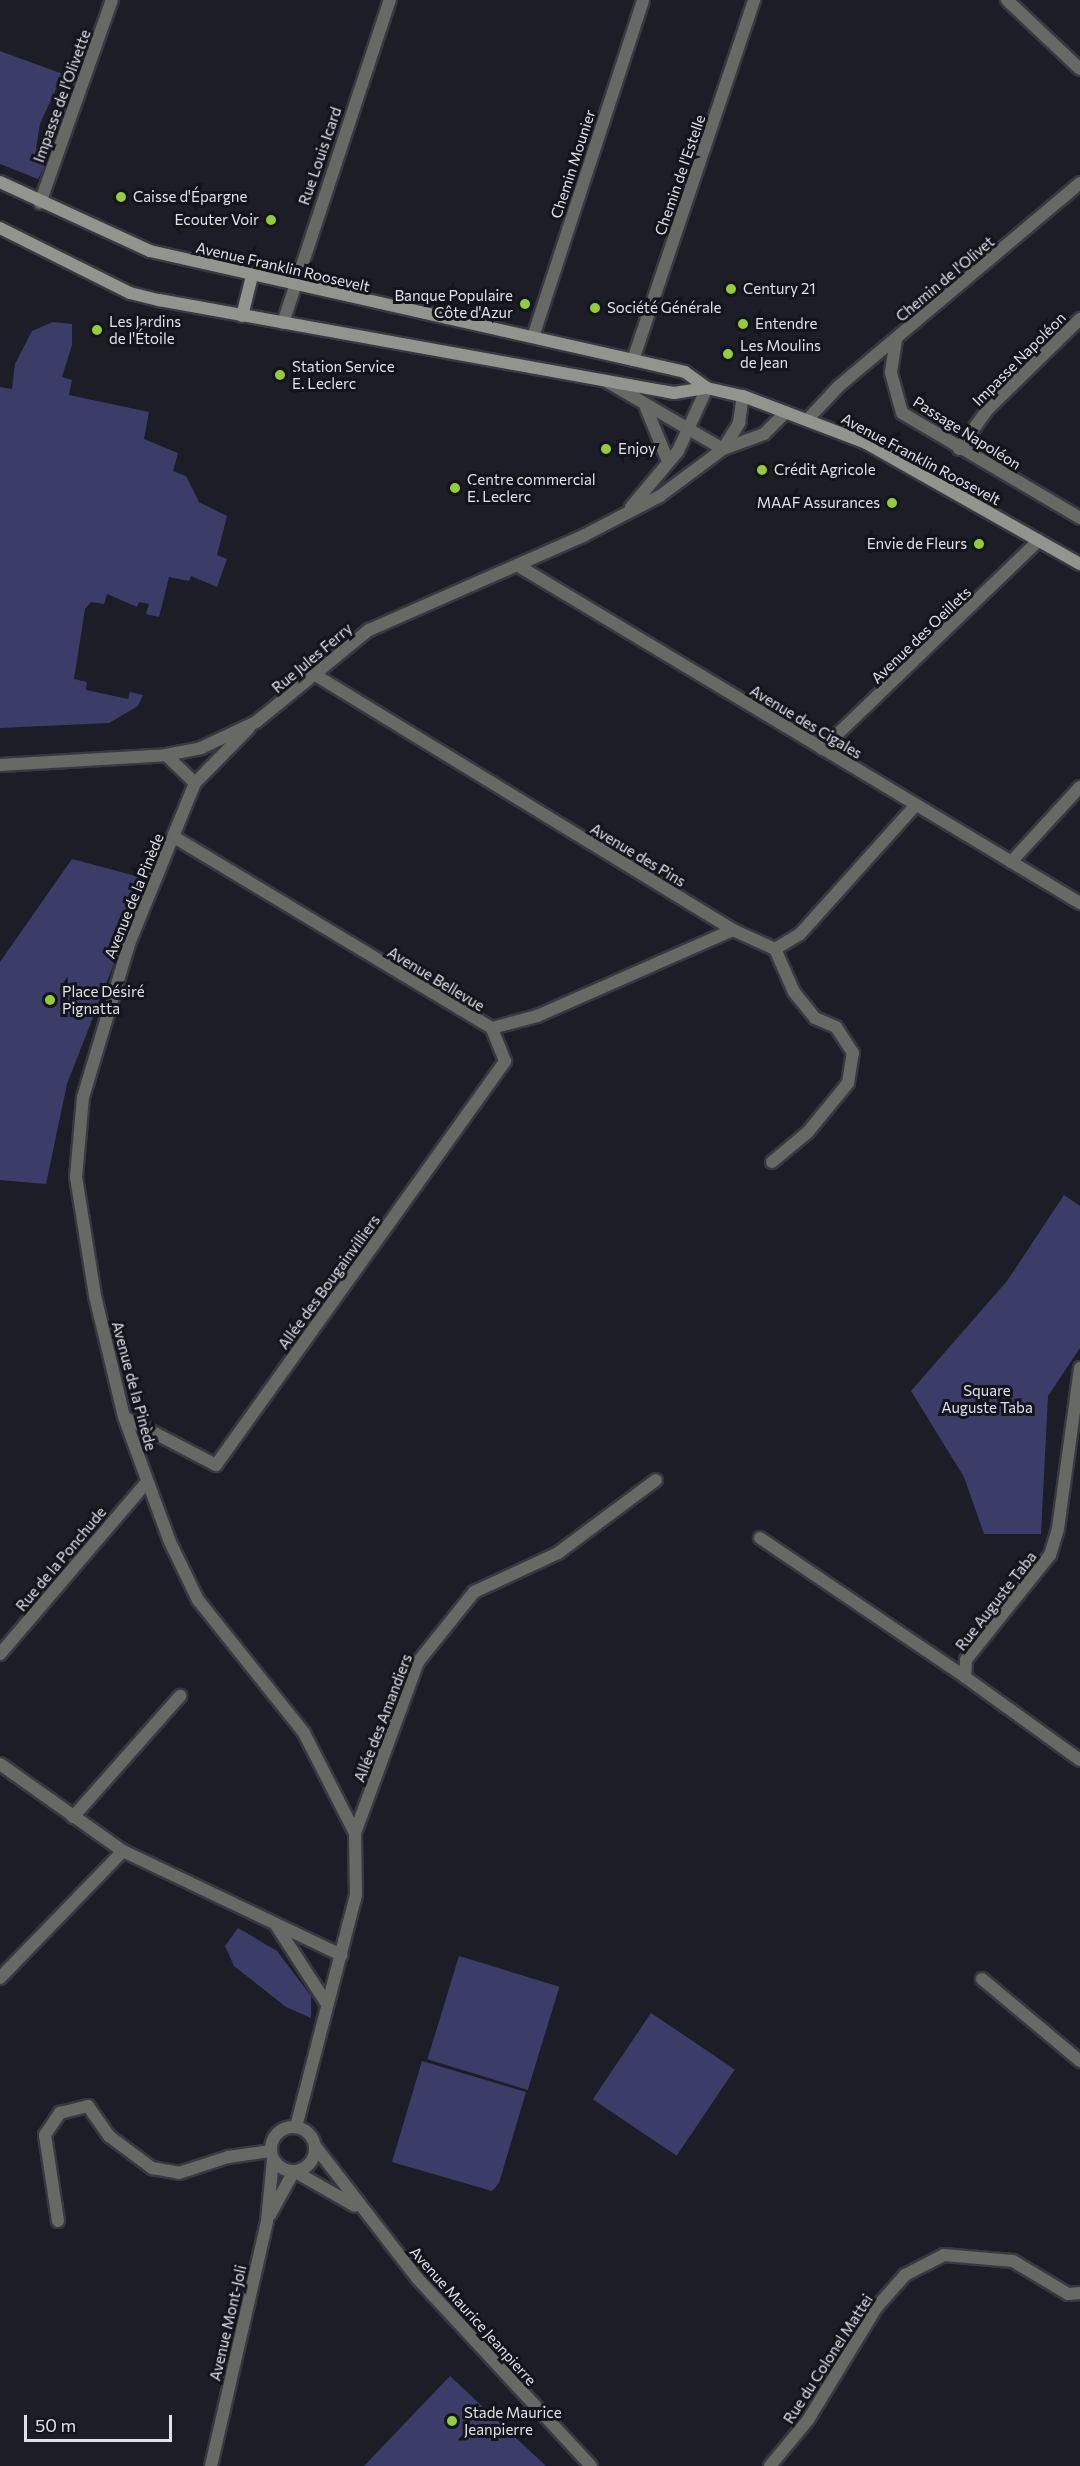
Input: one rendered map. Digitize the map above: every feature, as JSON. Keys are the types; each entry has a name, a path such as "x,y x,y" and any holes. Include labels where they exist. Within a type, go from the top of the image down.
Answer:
{"main road":[{"name":"Avenue Franklin Roosevelt","path":"0,182 40,203 150,251 293,286 685,372 707,388"},
{"name":"Avenue Franklin Roosevelt","path":"0,228 130,293 283,323 674,393 707,388 743,396 866,443 1080,564"},
{"path":"242,315 252,276"}],"street":[{"name":"Impasse de l'Olivette","path":"40,203 112,0"},
{"name":"Rue Louis Icard","path":"283,323 293,286 390,0"},
{"name":"Chemin Mounier","path":"533,338 642,0"},
{"name":"Chemin de l'Estelle","path":"633,360 754,0"},
{"path":"1007,0 1080,69"},
{"name":"Chemin de l'Olivet","path":"808,419 828,396 1080,183"},
{"name":"Impasse Napoléon","path":"959,449 988,409 1080,319"},
{"name":"Passage Napoléon","path":"897,340 891,373 902,413 959,449 1080,518"},
{"name":"Avenue Franklin Roosevelt","path":"606,381 646,408 691,426 723,449"},
{"name":"Rue Jules Ferry","path":"628,511 668,461 691,426 707,388"},
{"name":"Rue Jules Ferry","path":"723,449 739,423 743,396"},
{"path":"646,408 668,461"},
{"name":"Rue Jules Ferry","path":"0,765 166,755 201,748 256,722 317,676 369,630 517,565 660,496 723,449 764,434 786,412"},
{"name":"Avenue des Oeillets","path":"822,749 1039,540"},
{"name":"Avenue des Cigales","path":"517,565 1080,903"},
{"name":"Avenue des Pins","path":"317,676 733,930 775,949"},
{"name":"Avenue de la Pinède","path":"256,722 195,783 129,944 83,1097 76,1177 95,1296 124,1417 146,1483 198,1600 304,1733 355,1833 359,1867 341,1955"},
{"path":"166,755 195,783"},
{"path":"1011,862 1080,787"},
{"path":"772,1162 808,1132 848,1083 854,1053 836,1027 815,1018 794,992 775,949 800,934 915,806"},
{"name":"Avenue Bellevue","path":"174,837 492,1028 537,1016 733,930"},
{"name":"Allée des Bougainvilliers","path":"124,1417 216,1465 505,1061 492,1028"},
{"name":"Rue Auguste Taba","path":"965,1677 966,1660 1050,1555 1058,1529 1080,1368"},
{"name":"Allée des Amandiers","path":"355,1833 418,1662 474,1592 558,1553 656,1480"},
{"name":"Rue de la Ponchude","path":"0,1654 146,1483"},
{"path":"760,1538 965,1677 1080,1760"},
{"path":"73,1817 180,1696"},
{"path":"0,1764 123,1851 341,1955 296,2127"},
{"path":"0,1978 123,1851"},
{"path":"275,1924 327,2004"},
{"path":"982,1979 1080,2061"},
{"path":"58,2221 45,2135 60,2113 88,2106 109,2136 161,2170 179,2173 228,2157 272,2156 294,2171 312,2160 315,2146 309,2133 296,2127 277,2133 272,2156"},
{"name":"Avenue Maurice Jeanpierre","path":"315,2146 360,2209 591,2466"},
{"name":"Avenue Mont-Joli","path":"215,2463 267,2221 272,2156"},
{"name":"Avenue Maurice Jeanpierre","path":"294,2171 360,2209"},
{"name":"Avenue Mont-Joli","path":"267,2221 294,2171"},
{"name":"Rue du Colonel Mattei","path":"770,2466 808,2420 876,2308 905,2275 944,2255 1013,2261 1068,2294 1080,2293"}],"green space":[{"path":"0,51 63,74 40,124 36,148 51,154 38,179 0,164"},
{"path":"53,322 72,324 72,345 62,377 72,380 69,395 149,412 144,439 178,453 173,471 186,476 199,502 227,516 217,555 227,559 217,587 191,576 189,581 169,577 159,617 146,614 149,604 139,602 137,607 107,594 104,604 91,602 85,609 74,679 87,682 86,690 128,699 130,692 143,695 138,706 109,723 0,728 0,387 12,389 15,364 32,331"},
{"name":"Place Désiré Pignatta","path":"72,859 147,879 67,1084 46,1184 0,1180 0,962"},
{"name":"Square Auguste Taba","path":"1064,1195 1080,1206 1080,1348 1048,1396 1041,1534 984,1534 964,1477 911,1391 1007,1281"},
{"path":"238,1928 277,1951 311,1996 311,2018 286,2007 234,1966 225,1946"},
{"path":"459,1956 559,1987 528,2090 427,2059"},
{"path":"651,2013 735,2069 677,2156 593,2099"},
{"path":"422,2061 526,2092 499,2183 492,2191 392,2162"},
{"name":"Stade Maurice Jeanpierre","path":"450,2376 546,2466 364,2466"}],"place":[{"name":"Caisse d'Épargne","path":"121,197"},
{"name":"Ecouter Voir","path":"271,220"},
{"name":"Century 21","path":"731,289"},
{"name":"Banque Populaire Côte d'Azur","path":"525,304"},
{"name":"Société Générale","path":"595,308"},
{"name":"Entendre","path":"743,324"},
{"name":"Les Jardins de l'Étoile","path":"97,330"},
{"name":"Les Moulins de Jean","path":"728,354"},
{"name":"Station Service E. Leclerc","path":"280,375"},
{"name":"Enjoy","path":"606,449"},
{"name":"Crédit Agricole","path":"762,470"},
{"name":"Centre commercial E. Leclerc","path":"455,488"},
{"name":"MAAF Assurances","path":"892,503"},
{"name":"Envie de Fleurs","path":"979,544"},
{"name":"Place Désiré Pignatta","path":"50,1000"},
{"name":"Stade Maurice Jeanpierre","path":"452,2421"}]}
